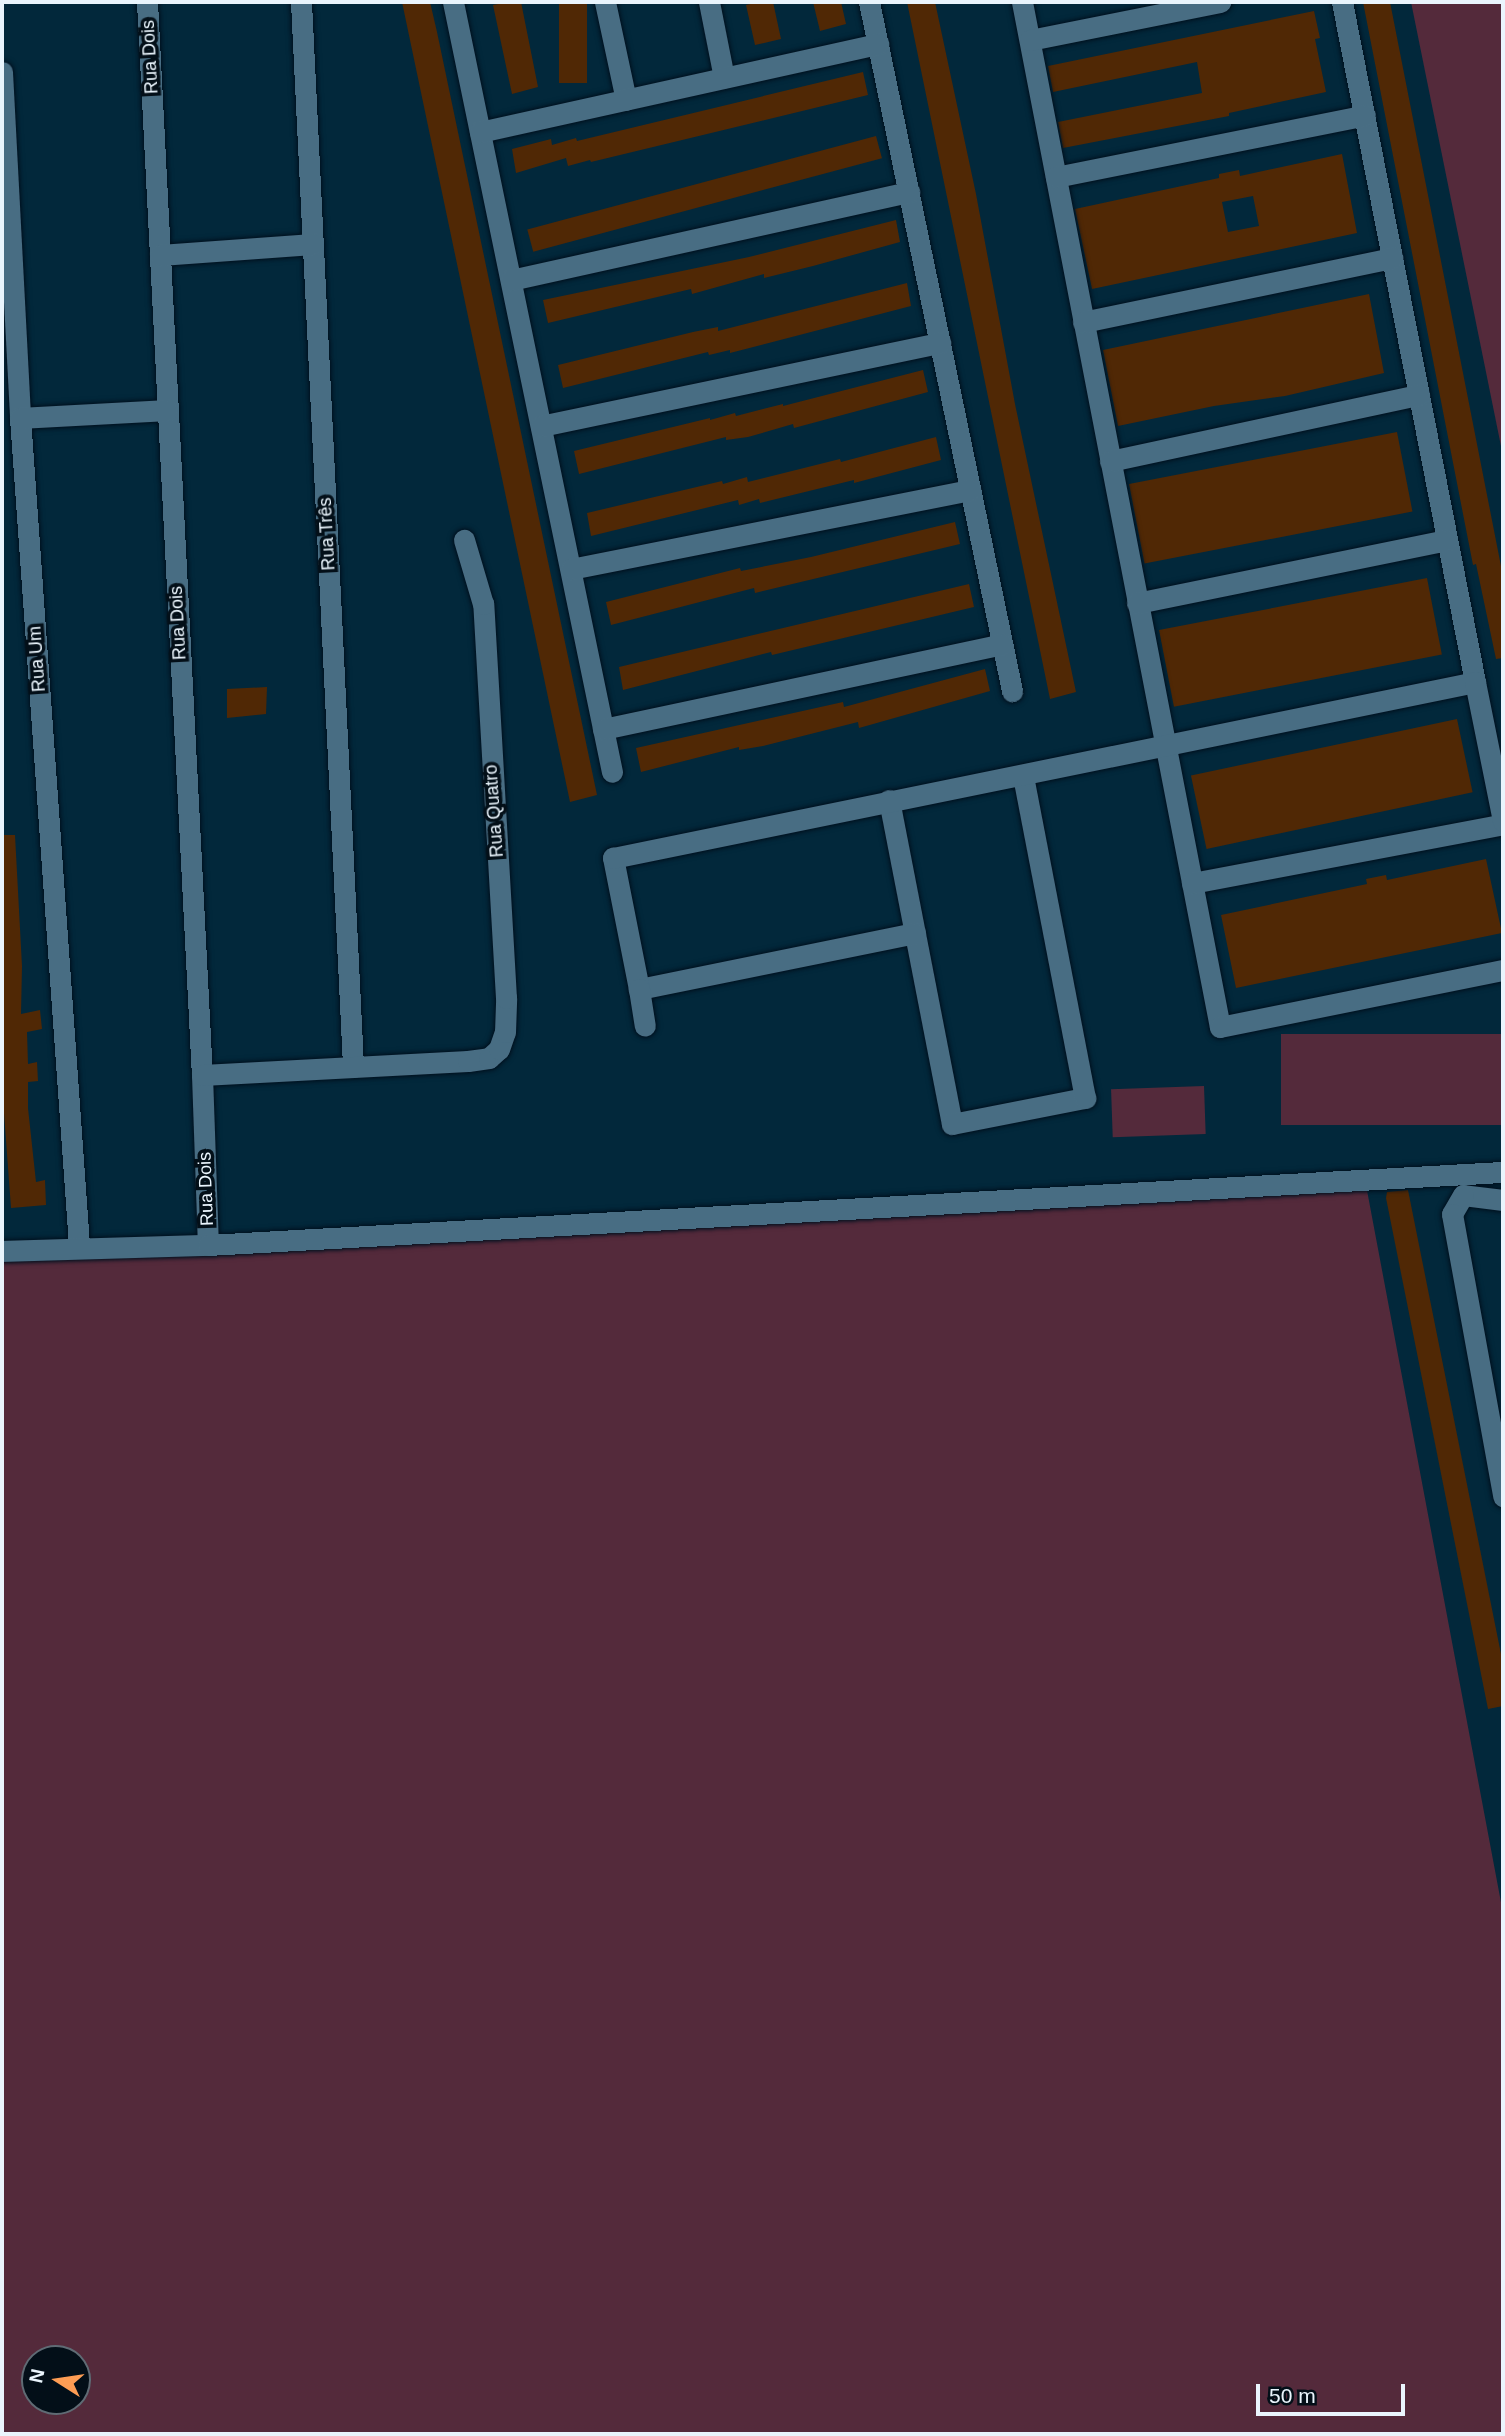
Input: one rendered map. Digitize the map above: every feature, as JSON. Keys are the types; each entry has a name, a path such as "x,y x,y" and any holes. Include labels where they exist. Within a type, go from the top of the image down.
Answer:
{"street":[{"name":"Rua Dois","path":"147,2 202,1075 208,1245"},
{"name":"Rua Três","path":"301,2 353,1067"},
{"path":"453,2 612,772"},
{"path":"605,2 626,100"},
{"path":"709,2 724,78"},
{"path":"869,2 1012,691"},
{"path":"1022,2 1220,1027 1503,970"},
{"path":"1030,40 1220,2"},
{"path":"1192,883 1503,823 1342,2"},
{"path":"481,132 878,44"},
{"name":"Rua Um","path":"2,72 20,418 79,1246"},
{"path":"1056,177 1365,115"},
{"path":"511,280 909,192"},
{"path":"160,255 313,244"},
{"path":"1083,322 1392,258"},
{"path":"541,426 940,343"},
{"path":"1110,461 1419,395"},
{"path":"20,418 167,411"},
{"path":"570,569 970,490"},
{"name":"Rua Quatro","path":"353,1067 489,1058 499,1049 505,1032 506,998 483,604 464,540"},
{"path":"1137,603 1446,540"},
{"path":"603,729 1003,644"},
{"path":"645,1026 612,858 1475,682"},
{"path":"889,800 952,1124 1086,1097 1023,775"},
{"path":"639,989 915,933"},
{"path":"202,1075 353,1067"},
{"path":"2,1251 79,1246 208,1245 1503,1172"},
{"path":"1503,1200 1463,1195 1452,1214 1503,1496"}],"shaded area":[{"path":"1411,2 1503,2 1503,456"},
{"path":"1281,1034 1503,1034 1503,1125 1281,1125"},
{"path":"1204,1086 1206,1134 1113,1137 1111,1089"},
{"path":"1366,1185 1503,1913 1503,2434 2,2434 2,1259"}],"building":[{"path":"402,2 430,2 437,32 597,795 570,802"},
{"path":"521,2 538,87 512,94 493,5"},
{"path":"559,2 587,2 587,83 559,83"},
{"path":"773,2 781,39 755,45 746,5"},
{"path":"813,2 841,2 846,24 820,31"},
{"path":"907,2 935,2 976,194 1015,404 1076,692 1050,699"},
{"path":"1363,2 1390,2 1503,566 1503,658 1496,659 1476,564 1473,565"},
{"path":"1314,11 1320,38 1315,39 1326,92 1229,113 1229,116 1063,148 1058,122 1202,93 1197,62 1053,92 1048,66"},
{"path":"863,72 868,95 591,162 590,160 568,166 566,158 516,173 512,149 551,139 552,145 576,138 577,141"},
{"path":"876,136 882,158 533,252 527,229"},
{"path":"1342,154 1357,233 1092,289 1075,209 1219,178 1219,174 1239,170 1240,176","holes":["1253,196 1259,226 1228,232 1222,202"]},
{"path":"896,220 900,242 764,278 764,274 692,294 691,289 548,323 543,300 749,257"},
{"path":"907,283 911,306 730,353 730,350 709,355 708,352 563,388 558,365 693,332 718,327 718,331"},
{"path":"1369,294 1384,373 1285,396 1214,406 1118,426 1103,350"},
{"path":"923,370 928,392 794,428 793,424 748,437 726,440 726,437 579,474 574,451 710,418 735,413 736,416 783,406"},
{"path":"1397,432 1412,512 1144,564 1129,484"},
{"path":"936,437 941,460 854,483 854,480 760,503 759,499 739,505 738,500 591,536 587,513 722,481 723,484 747,477 748,482 840,459 841,462"},
{"path":"955,522 960,544 755,593 754,588 611,625 606,602 740,568 741,571 811,557"},
{"path":"1427,578 1442,655 1174,707 1159,630"},
{"path":"969,584 974,607 772,655 771,652 623,690 619,667"},
{"path":"985,669 990,691 859,728 858,722 763,746 739,750 739,747 641,772 636,748 843,702 844,707"},
{"path":"267,687 266,714 227,718 227,689"},
{"path":"1457,719 1473,792 1207,849 1191,776"},
{"path":"2,835 15,835 22,966 21,1014 40,1010 42,1029 27,1032 28,1064 37,1062 38,1081 28,1082 28,1108 36,1182 45,1180 46,1205 11,1208 2,1086"},
{"path":"1486,859 1502,933 1236,988 1221,915 1367,884 1366,879 1386,875 1387,880"},
{"path":"1408,1190 1503,1664 1503,1706 1488,1709 1386,1198 1387,1192"}]}
